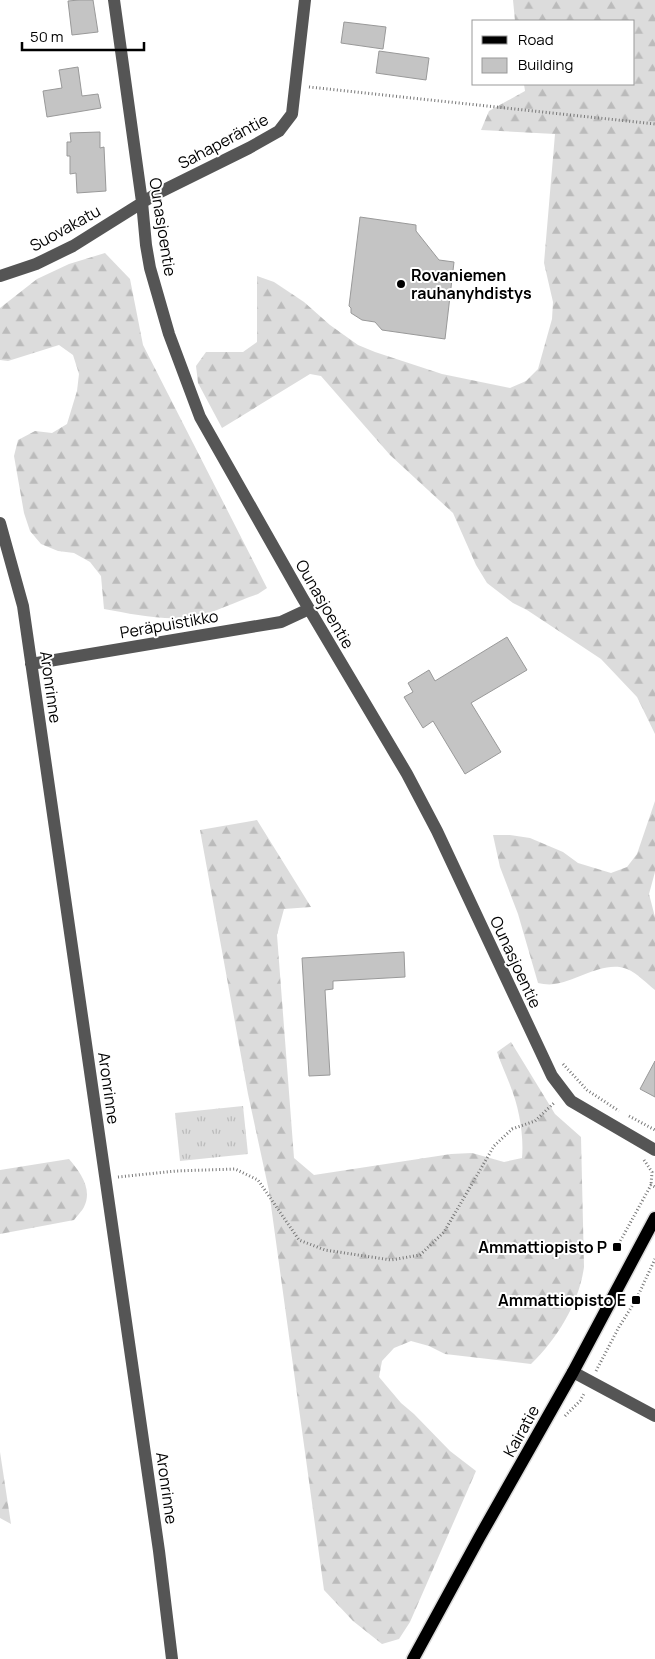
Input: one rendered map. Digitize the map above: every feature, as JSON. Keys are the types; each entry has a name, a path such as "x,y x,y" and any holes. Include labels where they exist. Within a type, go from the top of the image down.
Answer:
{"main road":[{"name":"Kairatie","path":"413,1659 573,1372 655,1218"}],"street":[{"name":"Ounasjoentie","path":"114,0 150,268 169,334 200,417 433,822 552,1076 571,1101 653,1149"},
{"name":"Sahaperäntie","path":"142,202 279,131 292,114 305,0"},
{"name":"Suovakatu","path":"0,276 36,264 73,246 142,202"},
{"name":"Aronrinne","path":"0,523 23,606 159,1551 172,1659"},
{"name":"Peräpuistikko","path":"31,664 281,622 309,609"},
{"path":"573,1372 655,1416"}],"path":[{"path":"296,85 655,124"},
{"path":"106,1178 176,1170 235,1169 258,1180 300,1240 325,1250 391,1260 420,1255 444,1232 494,1146 512,1129 535,1121 555,1102"},
{"path":"617,1247 653,1186 652,1172 644,1160 653,1149"}],"green space":[{"path":"513,0 655,0 655,734 637,697 601,659 527,610 513,603 487,583 476,565 453,513 390,455 321,376 310,374 222,428 198,383 196,366 206,352 243,352 257,342 257,276 274,282 304,302 330,325 358,345 375,352 442,374 510,388 526,381 538,369 552,319 553,302 544,263 555,134 481,130 489,111 525,91 524,85 635,85 635,20 515,20"},
{"path":"105,253 130,279 143,345 267,588 258,594 201,615 181,618 159,618 104,609 101,576 90,562 74,553 58,551 41,544 30,531 24,513 14,456 18,440 35,431 52,433 67,424 77,391 79,374 73,355 59,345 8,361 0,360 0,308 37,279 69,264"},
{"path":"655,801 655,872 649,894 655,917 655,990 634,973 618,967 599,969 562,982 538,983 518,914 500,867 493,835 530,838 563,852 578,863 611,873 627,867 637,854"},
{"path":"257,820 311,907 284,909 277,935 294,1158 314,1175 451,1154 472,1153 504,1162 522,1158 522,1140 518,1112 497,1052 511,1042 555,1114 581,1137 584,1267 572,1307 566,1319 541,1354 531,1364 445,1354 429,1346 411,1341 394,1348 382,1361 379,1377 401,1403 450,1451 476,1471 410,1622 399,1639 382,1644 353,1621 324,1590 269,1191 248,1094 200,830"},
{"path":"243,1106 248,1154 180,1161 175,1113"},
{"path":"69,1159 81,1175 87,1194 84,1207 74,1220 0,1234 0,1170"},
{"path":"0,1452 11,1524 0,1518"}],"building":[{"path":"93,0 98,32 72,35 68,1"},
{"path":"344,22 386,27 383,49 341,43"},
{"path":"379,51 429,58 426,80 376,73"},
{"path":"78,67 82,96 98,94 101,108 47,117 43,91 62,88 59,70"},
{"path":"100,132 100,148 104,147 106,191 77,193 76,173 70,174 70,156 67,156 67,142 71,142 70,133"},
{"name":"Rovaniemen rauhanyhdistys","path":"360,217 416,225 416,231 439,260 454,262 445,339 382,330 375,322 362,320 351,313 349,306"},
{"path":"507,637 527,670 471,703 501,752 465,774 433,721 423,728 404,697 413,692 408,683 429,670 435,681"},
{"path":"404,952 405,977 333,981 333,989 325,990 330,1075 309,1076 302,958"},
{"path":"655,1061 655,1097 640,1089"}],"place":[{"name":"Rovaniemen rauhanyhdistys","path":"401,284"},
{"name":"Ammattiopisto P","path":"617,1247"},
{"name":"Ammattiopisto E","path":"636,1300"}]}
